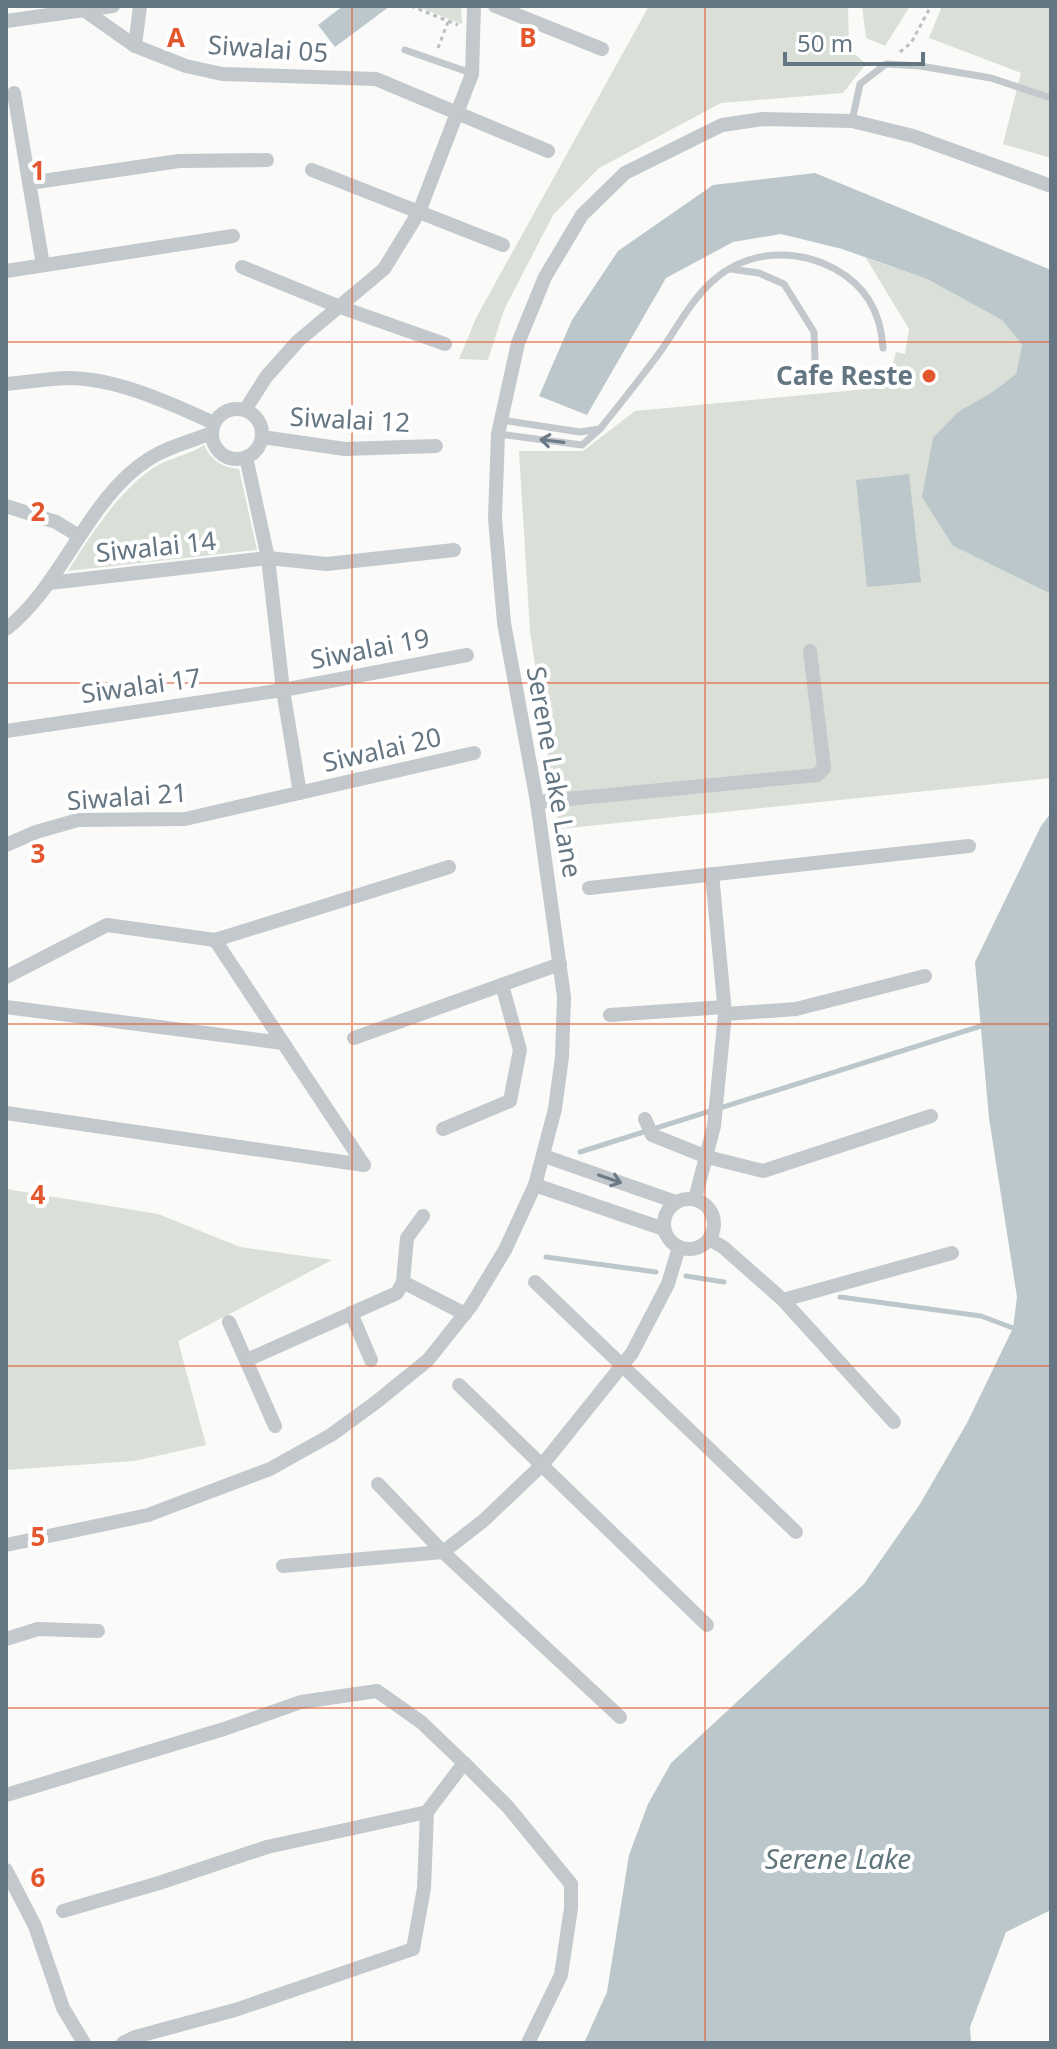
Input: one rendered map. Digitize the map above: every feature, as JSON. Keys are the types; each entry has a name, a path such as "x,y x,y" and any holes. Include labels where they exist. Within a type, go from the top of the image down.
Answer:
{"street":[{"path":"6,21 113,6"},
{"path":"135,46 140,6"},
{"path":"245,410 266,377 298,341 384,269 419,212 472,74 474,6 487,6"},
{"path":"495,6 602,49"},
{"name":"Siwalai 05","path":"84,10 135,46 186,66 222,74 376,79 548,151"},
{"path":"14,93 43,265"},
{"name":"Serene Lake Lane","path":"6,1545 148,1515 270,1469 331,1435 428,1360 465,1314 505,1250 535,1185 555,1109 562,1057 564,997 537,802 504,623 495,519 499,427 518,343 545,277 582,215 625,173 722,125 763,119 852,121 913,136 1051,186"},
{"path":"29,183 179,161 267,160"},
{"path":"312,170 503,245"},
{"path":"6,271 233,236"},
{"path":"242,267 340,307 445,344"},
{"path":"6,384 69,378 117,386 172,404 213,428"},
{"path":"6,629 25,614 79,536 118,487 148,459 213,428 226,411 236,408 245,410 258,421 262,437 259,446 246,457 238,459 224,455 213,442 213,428"},
{"name":"Siwalai 12","path":"262,437 345,449 436,446"},
{"path":"246,457 268,558 283,690 300,793"},
{"path":"6,506 56,522 79,536"},
{"name":"Siwalai 14","path":"49,583 268,558 327,564 454,550"},
{"path":"537,802 817,775 824,768 810,651"},
{"name":"Siwalai 19","path":"283,690 467,655"},
{"name":"Siwalai 17","path":"6,731 283,690"},
{"name":"Siwalai 20","path":"300,793 474,753"},
{"name":"Siwalai 21","path":"6,845 36,832 78,820 185,819 300,793"},
{"path":"589,888 969,846"},
{"path":"6,977 107,925 215,940 449,867"},
{"path":"695,1199 716,1109 725,1010 712,874"},
{"path":"6,1113 364,1165 215,940"},
{"path":"354,1038 560,964"},
{"path":"610,1015 796,1009 925,976"},
{"path":"443,1129 510,1101 520,1050 502,985"},
{"path":"6,1007 283,1043"},
{"path":"648,1126 707,1157 763,1171 931,1116"},
{"path":"544,1156 676,1202 695,1199 709,1208 713,1215 713,1232 709,1239 695,1248 679,1247 664,1229 666,1213 676,1202"},
{"path":"535,1185 664,1229"},
{"path":"247,1360 397,1293 403,1282 407,1238 423,1216"},
{"path":"709,1239 723,1247 780,1298 894,1422"},
{"path":"283,1566 443,1552 483,1521 543,1464 632,1353 652,1320 668,1284 679,1247"},
{"path":"780,1298 952,1253"},
{"path":"403,1282 465,1314"},
{"path":"535,1282 796,1532"},
{"path":"351,1313 371,1360"},
{"path":"229,1322 275,1426"},
{"path":"459,1385 707,1625"},
{"path":"378,1484 443,1552 620,1717"},
{"path":"6,1639 38,1629 98,1631"},
{"path":"6,1795 224,1729 301,1702 377,1691 421,1722 464,1763 508,1807 571,1884 571,1908 561,1975 528,2043"},
{"path":"123,2043 235,2010 413,1949 424,1888 427,1812 464,1763"},
{"path":"63,1911 267,1847 427,1812"},
{"path":"6,1870 35,1926 63,2008 84,2043"}],"lane":[{"path":"405,50 472,74"},
{"path":"852,121 860,84 886,64 920,66 991,78 1051,98"},
{"path":"499,427 582,445 600,429 703,290 728,269 744,261 779,254 797,255 828,265 854,281 873,304 879,318 883,348"},
{"path":"728,269 759,273 784,284 814,332 815,360"},
{"path":"499,427 580,432 600,429"}],"path":[{"path":"411,6 448,22 440,42"},
{"path":"886,64 911,43 931,6"}],"shaded area":[{"path":"416,6 461,6 462,24"},
{"path":"649,6 848,6 849,49 866,64 843,93 721,103 599,168 553,215 504,310 488,360 459,359 477,316"},
{"path":"862,6 910,6 885,46 866,38"},
{"path":"942,6 1051,6 1051,158 1003,144 1021,73 929,38"},
{"path":"866,258 927,279 1002,320 1022,345 1016,374 991,393 953,546 1051,594 1051,778 559,829 530,631 519,451 583,451 635,411 887,387 896,352 905,354 909,329"},
{"path":"204,445 218,462 239,469 257,550 68,571 106,515 140,478 153,468"},
{"path":"6,1189 158,1214 240,1247 332,1260 178,1341 206,1445 134,1461 6,1470"}],"water":[{"path":"343,6 390,6 335,47 318,25"},
{"path":"815,173 1051,270 1051,594 953,546 922,497 933,438 958,412 1016,374 1022,345 1002,320 927,279 842,249 781,234 733,242 666,278 587,415 539,396 572,320 618,251 713,185"},
{"path":"909,474 921,582 867,587 856,480"},
{"name":"Serene Lake","path":"1051,813 1051,1910 1006,1932 970,2027 971,2043 584,2043 607,1992 629,1855 648,1804 671,1763 864,1584 920,1504 967,1423 1013,1328 1017,1297 989,1118 975,962 1041,826"}],"waterway":[{"path":"580,1152 981,1026"},
{"path":"546,1257 656,1272"},
{"path":"686,1276 724,1282"},
{"path":"840,1297 981,1316 1013,1328"}],"place":[{"name":"Cafe Reste","path":"929,376"}]}
